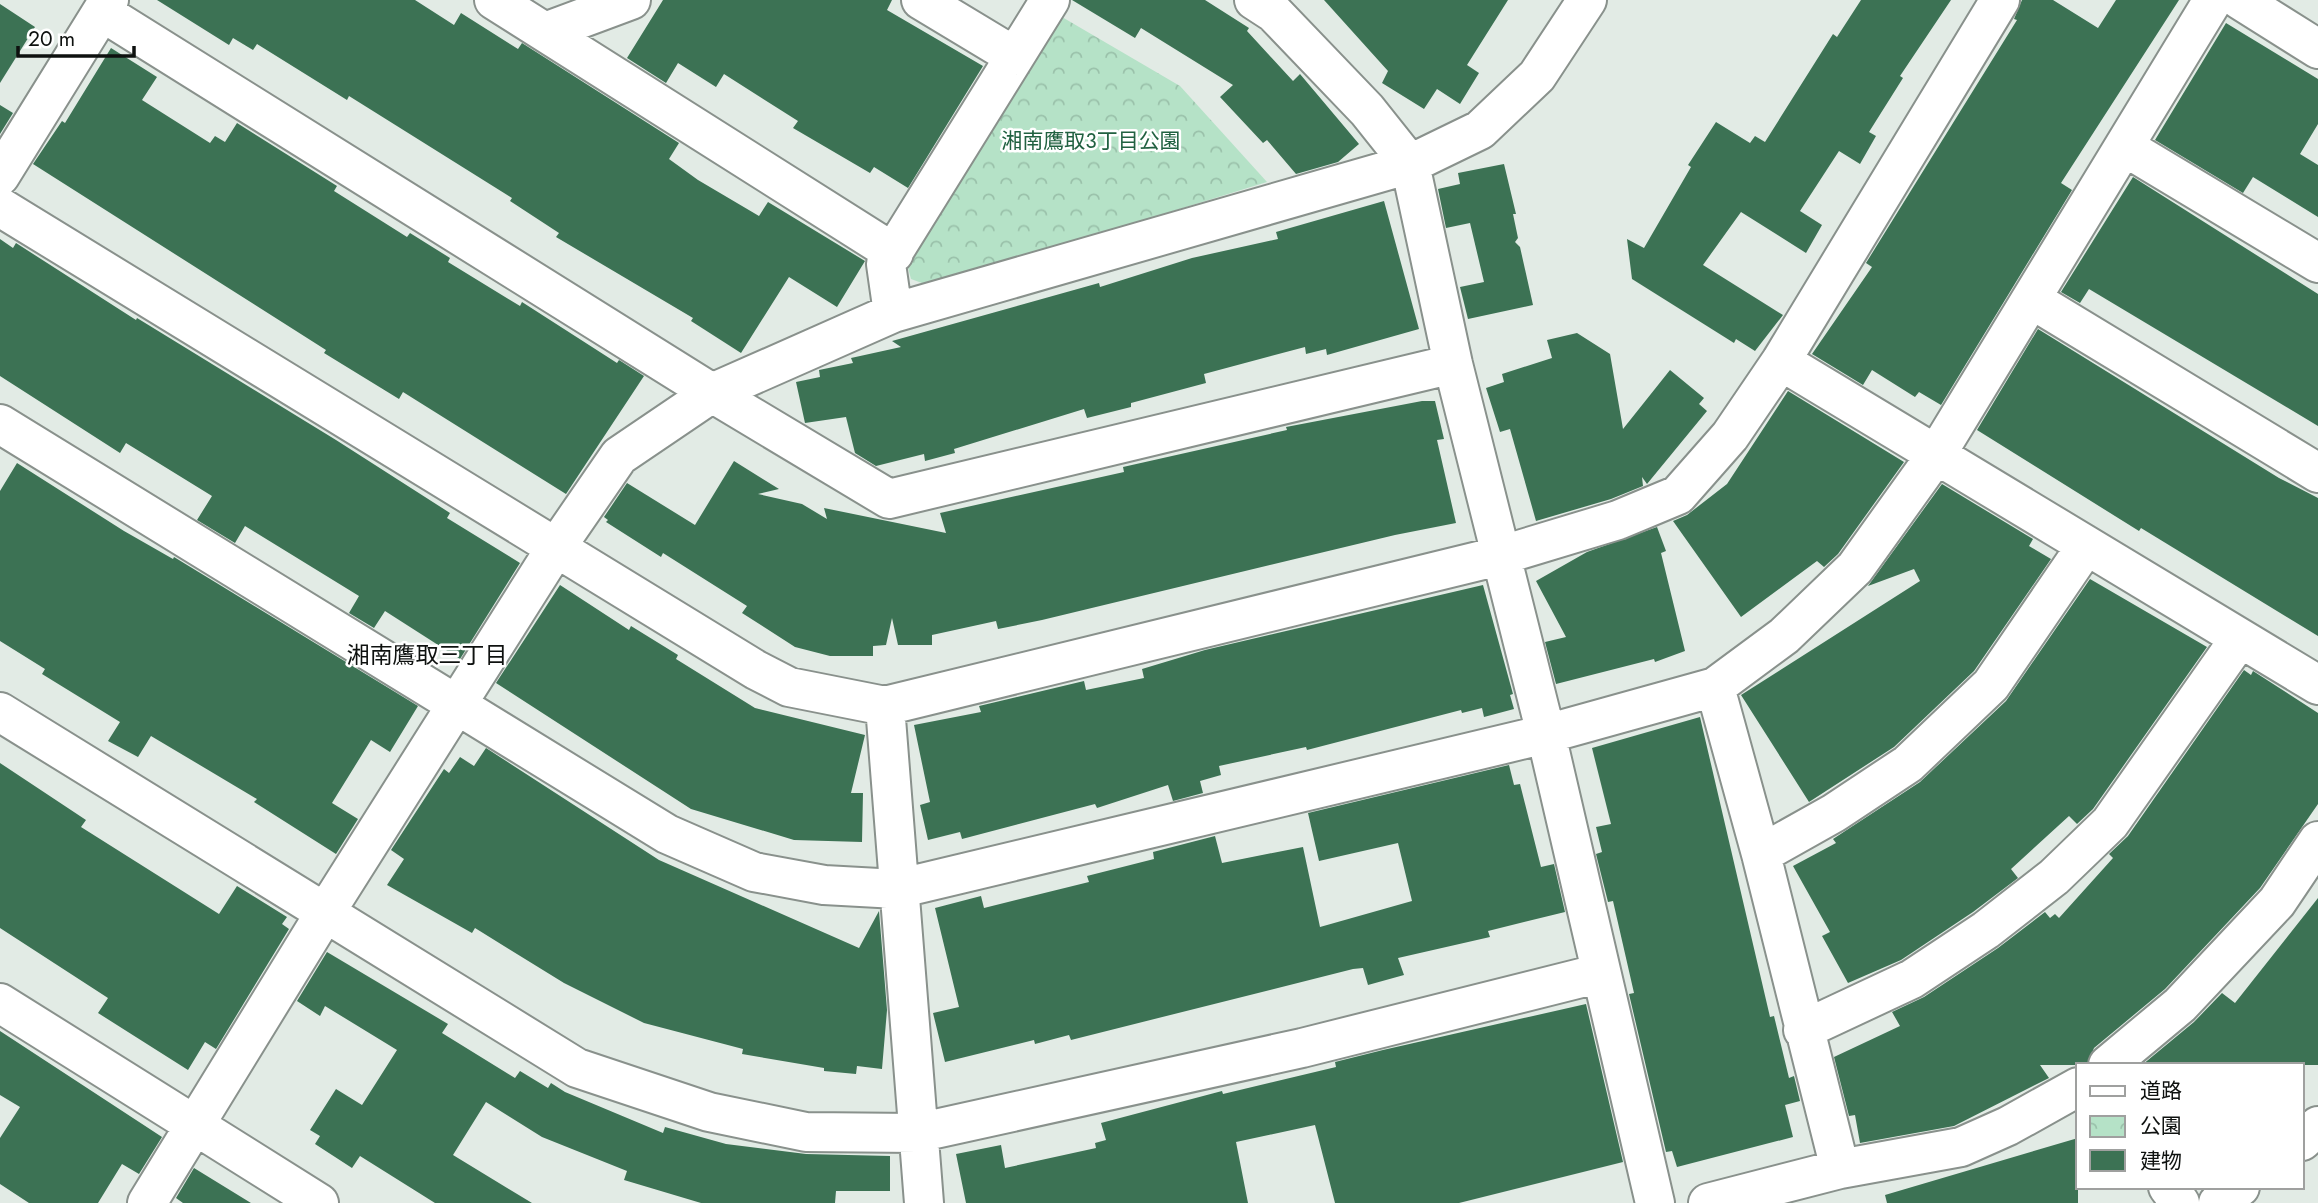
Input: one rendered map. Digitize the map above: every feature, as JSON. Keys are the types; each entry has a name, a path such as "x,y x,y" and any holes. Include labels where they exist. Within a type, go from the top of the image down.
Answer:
{"street":[{"path":"494,0 894,253"},
{"path":"545,32 631,0"},
{"path":"921,0 1014,56"},
{"path":"893,313 886,264 1050,0"},
{"path":"148,1203 325,914 555,550 619,456 712,393 893,313 1410,164 1480,130 1537,76 1587,0"},
{"path":"0,207 555,550 789,687 885,706 1499,556 1618,520 1678,495 1730,436 1781,361 2000,0"},
{"path":"0,424 667,834 754,872 824,885 897,889 1546,734 1715,687 1784,636 1856,568 1936,455 2213,0"},
{"path":"2240,0 2318,49"},
{"path":"1270,4 1367,110 1410,164 1453,364 1499,556 1546,734 1655,1203"},
{"path":"0,176 106,6 712,393 889,499 1453,364"},
{"path":"2125,147 2318,262"},
{"path":"2031,299 2318,473"},
{"path":"1781,361 2318,685"},
{"path":"1761,853 1834,813 1908,764 1991,685 2086,546"},
{"path":"1803,1030 1912,979 1986,930 2053,877 2109,824 2240,639"},
{"path":"1715,687 1761,853 1803,1030 1840,1169"},
{"path":"885,706 897,889 924,1203"},
{"path":"0,712 577,1068 709,1112 806,1132 917,1133 1302,1048 1601,973"},
{"path":"2110,1063 2180,1005 2268,911 2318,841"},
{"path":"0,1003 319,1203"},
{"path":"1708,1203 1840,1169 1961,1147 2008,1126 2076,1088"},
{"path":"2304,1139 2318,1126"},
{"path":"2218,1203 2237,1189"}],"green space":[{"name":"湘南鷹取3丁目公園","path":"1062,17 1180,86 1267,182 930,286 911,279 906,260"}],"building":[{"path":"157,0 415,0 454,25 461,13 518,49 522,43 679,143 669,159 698,180 759,216 768,202 865,261 837,307 789,277 741,353 691,321 693,318 556,237 559,233 510,201 512,198 349,96 347,100 257,44 253,50 233,38 229,45"},
{"path":"663,0 892,0 887,10 983,66 908,188 874,167 870,173 793,128 798,121 724,74 716,87 678,63 666,83 627,58"},
{"path":"1072,0 1205,0 1249,28 1247,31 1293,81 1300,74 1359,144 1338,162 1296,174 1267,140 1263,143 1220,97 1233,85 1141,28 1135,38"},
{"path":"1324,0 1508,0 1467,65 1479,73 1460,104 1437,89 1424,109 1382,83 1388,71"},
{"path":"1861,0 1951,0 1900,76 1903,78 1869,132 1876,136 1860,164 1839,151 1800,211 1822,225 1806,253 1741,212 1703,265 1783,315 1755,351 1736,339 1734,343 1632,279 1627,239 1644,248 1691,167 1688,165 1716,122 1750,143 1755,136 1765,142 1833,34 1837,37"},
{"path":"2022,0 2053,0 2098,28 2116,0 2179,0 2061,183 2072,190 1941,405 1919,392 1915,397 1872,370 1863,385 1812,354 1872,267 1866,263 2017,20 2014,19"},
{"path":"0,4 35,27 0,83"},
{"path":"2226,23 2318,79 2318,124 2300,154 2318,165 2318,217 2253,177 2243,193 2155,140"},
{"path":"111,48 157,77 142,100 210,143 215,136 225,142 237,123 337,186 334,191 407,237 410,233 450,258 448,262 520,306 522,302 617,363 619,360 644,376 566,494 403,392 399,399 324,353 326,350 33,164 62,121 65,123"},
{"path":"0,105 13,113 0,134"},
{"path":"1504,164 1516,214 1513,214 1518,238 1515,242 1520,247 1533,305 1468,319 1460,287 1484,282 1470,223 1446,228 1438,189 1460,184 1458,173"},
{"path":"2133,177 2318,294 2318,426 2089,289 2080,303 2061,292"},
{"path":"1384,201 1419,329 1327,355 1326,349 1306,354 1305,347 1204,374 1206,383 1131,403 1131,407 1087,418 1084,409 954,449 955,453 925,461 924,454 876,466 855,453 846,417 805,423 796,382 820,377 819,370 853,363 851,358 901,347 892,341 1099,283 1100,287 1192,258 1278,239 1276,232"},
{"path":"0,239 13,248 16,243 136,320 137,318 336,440 450,513 447,518 520,563 460,659 385,611 374,628 349,613 359,596 245,526 235,543 197,520 212,496 126,443 120,453 0,376"},
{"path":"2038,329 2279,478 2318,498 2318,636 2141,528 2139,531 1977,430"},
{"path":"1577,333 1610,354 1623,429 1670,370 1704,398 1699,404 1707,411 1647,484 1642,477 1643,486 1611,499 1536,521 1510,429 1500,432 1486,388 1504,382 1502,374 1552,358 1547,340"},
{"path":"1788,391 1904,462 1838,554 1824,567 1817,561 1741,617 1673,521 1687,515 1727,484"},
{"path":"1422,401 1435,401 1444,439 1437,440 1456,523 1395,535 1042,620 998,629 996,621 932,635 932,645 898,645 892,618 886,645 873,646 873,656 830,656 795,647 742,613 747,606 663,553 661,557 606,522 608,520 604,517 627,483 695,525 734,461 779,489 758,494 802,504 827,519 824,508 946,533 940,513 1124,472 1123,467 1287,430 1286,427"},
{"path":"17,463 124,531 173,559 174,557 418,706 390,752 371,740 332,803 358,819 336,854 254,802 257,799 151,736 138,757 108,741 120,722 42,674 45,669 0,641 0,491"},
{"path":"1942,484 2033,539 2029,546 2051,559 1974,671 1894,747 1809,802 1741,695 1920,581 1914,569 1868,586"},
{"path":"1657,527 1666,551 1661,553 1685,651 1655,662 1654,659 1556,684 1545,642 1566,637 1536,581 1587,552"},
{"path":"2090,579 2207,647 2093,809 2077,824 2069,816 2011,869 2018,878 1973,912 1901,960 1848,983 1822,936 1830,932 1793,866 1836,843 1833,839 1920,782 2006,701"},
{"path":"560,585 629,630 631,626 678,655 676,659 755,708 865,735 851,793 863,793 862,842 794,840 691,809 496,683"},
{"path":"1483,585 1513,694 1510,695 1514,709 1484,717 1482,708 1462,713 1461,710 1307,750 1306,747 1219,766 1221,775 1200,781 1203,793 1173,801 1168,785 1097,808 1095,804 962,839 960,832 928,840 920,805 930,802 914,725 981,712 979,706 1084,681 1086,690 1144,678 1142,669 1205,650"},
{"path":"2244,670 2251,675 2253,671 2318,713 2318,804 2260,888 2165,989 2094,1048 2088,1063 2040,1065 2049,1078 1954,1126 1860,1143 1855,1115 1849,1116 1834,1057 1900,1026 1892,1012 1924,997 1998,948 2045,912 2050,918 2055,914 2059,918 2113,858 2109,854 2128,836"},
{"path":"1700,717 1770,1017 1774,1016 1789,1078 1794,1076 1800,1101 1785,1105 1793,1137 1677,1167 1672,1151 1666,1152 1629,994 1634,993 1613,901 1608,902 1596,854 1602,852 1596,827 1611,824 1592,748"},
{"path":"486,748 659,860 859,948 879,911 887,1010 882,1069 857,1066 856,1074 824,1071 824,1068 742,1054 743,1049 644,1023 564,983 475,928 472,933 387,885 404,859 391,850 444,769 449,773 460,757 474,766"},
{"path":"0,763 86,820 81,827 219,914 237,886 287,917 282,924 289,929 216,1049 205,1042 188,1070 98,1013 108,998 0,928"},
{"path":"1509,765 1514,785 1520,784 1541,867 1554,864 1565,912 1488,931 1490,937 1398,958 1404,975 1368,985 1363,968 1353,969 1071,1040 1069,1035 1035,1044 1034,1040 945,1062 933,1013 959,1007 935,908 981,896 984,908 1089,882 1087,876 1154,859 1153,852 1215,836 1222,863 1303,847 1320,927 1412,901 1398,843 1319,861 1308,813"},
{"path":"2318,898 2318,1065 2144,1063 2194,1022 2222,993 2235,1003"},
{"path":"327,952 448,1024 442,1033 515,1078 520,1071 548,1088 551,1083 565,1092 663,1133 665,1127 726,1144 806,1154 890,1156 890,1191 836,1191 835,1203 701,1203 624,1180 627,1171 542,1137 486,1102 453,1155 532,1203 435,1203 360,1156 352,1168 315,1144 320,1136 310,1130 336,1089 362,1105 397,1050 325,1006 320,1016 297,1001"},
{"path":"1586,1004 1623,1162 1459,1203 1335,1203 1315,1125 1236,1142 1248,1203 966,1203 956,1154 1001,1145 1005,1168 1096,1148 1095,1143 1106,1140 1101,1123 1222,1091 1223,1094 1336,1067 1335,1062 1383,1050"},
{"path":"0,1031 162,1137 139,1174 122,1164 98,1203 29,1203 0,1184 0,1138 20,1107 0,1095"},
{"path":"2076,1139 2078,1203 1887,1203 1885,1195"},
{"path":"194,1168 251,1203 183,1203 176,1198"}],"district":[{"name":"湘南鷹取三丁目","path":"427,655"}]}
